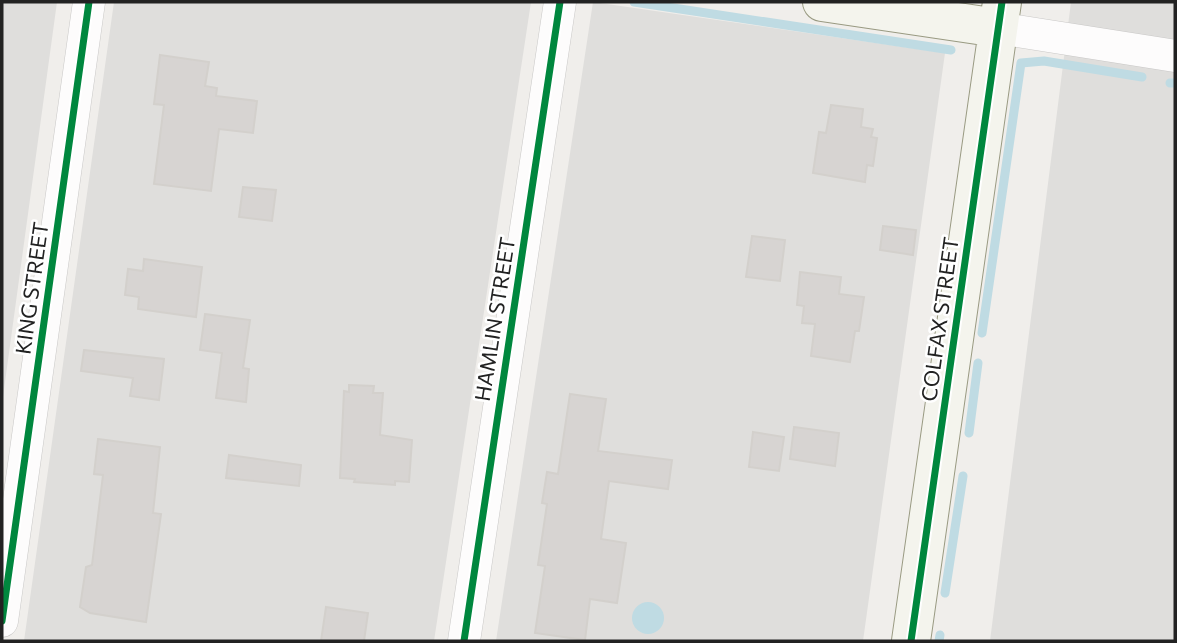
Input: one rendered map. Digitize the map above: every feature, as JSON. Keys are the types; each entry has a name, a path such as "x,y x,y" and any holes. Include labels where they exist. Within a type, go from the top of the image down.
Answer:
{"street":[{"name":"KING STREET","path":"2,621 89,2"},
{"name":"HAMLIN STREET","path":"464,641 560,2"},
{"path":"822,2 1000,15 1175,56"},
{"name":"COLFAX STREET","path":"911,641 1000,15"}],"shaded area":[{"path":"2,2 57,2 2,404"},
{"path":"114,2 531,2 434,641 24,641"},
{"path":"593,2 945,53 863,641 496,641"},
{"path":"1071,2 1175,2 1175,641 990,641"}],"water":[{"path":"648,602 660,606 664,618 660,630 648,634 636,630 632,618 636,606"}],"building":[{"path":"160,55 209,62 205,86 217,88 216,96 257,101 253,133 219,129 211,191 154,184 164,105 154,104"},
{"path":"831,105 863,109 861,127 873,129 871,137 877,138 873,166 867,165 865,182 813,173 819,132 826,133"},
{"path":"243,187 276,190 272,221 239,217"},
{"path":"883,226 916,230 913,255 880,250"},
{"path":"752,236 785,240 780,281 746,277"},
{"path":"144,259 202,267 196,317 138,309 139,297 125,295 128,269 143,271"},
{"path":"800,272 841,277 839,294 864,297 859,331 855,331 850,362 811,356 815,324 802,323 804,306 797,305"},
{"path":"205,314 250,320 243,368 249,369 246,402 216,398 222,353 200,350"},
{"path":"84,350 164,359 159,400 130,396 133,378 81,371"},
{"path":"349,385 374,386 373,393 383,393 380,435 412,440 409,482 395,481 395,485 354,482 355,479 340,478 344,391 349,392"},
{"path":"570,394 606,399 598,451 672,460 668,489 609,481 601,539 626,543 617,603 590,599 585,640 535,633 545,566 538,565 547,504 542,503 547,472 558,474"},
{"path":"794,427 839,433 835,466 790,459"},
{"path":"753,432 784,437 779,471 749,467"},
{"path":"98,439 160,447 153,513 161,514 146,622 90,613 80,607 86,567 92,565 103,475 94,474"},
{"path":"229,455 301,465 299,486 226,478"},
{"path":"326,607 368,613 364,641 321,641"}],"waterway":[{"path":"634,2 951,50"},
{"path":"982,333 1021,63 1044,61 1142,77"},
{"path":"1170,83 1175,83"},
{"path":"969,433 978,363"},
{"path":"945,593 963,476"},
{"path":"939,641 940,635"}],"cycle path":[{"path":"2,621 89,2"},
{"path":"464,641 560,2"},
{"path":"911,641 1002,2"}]}
